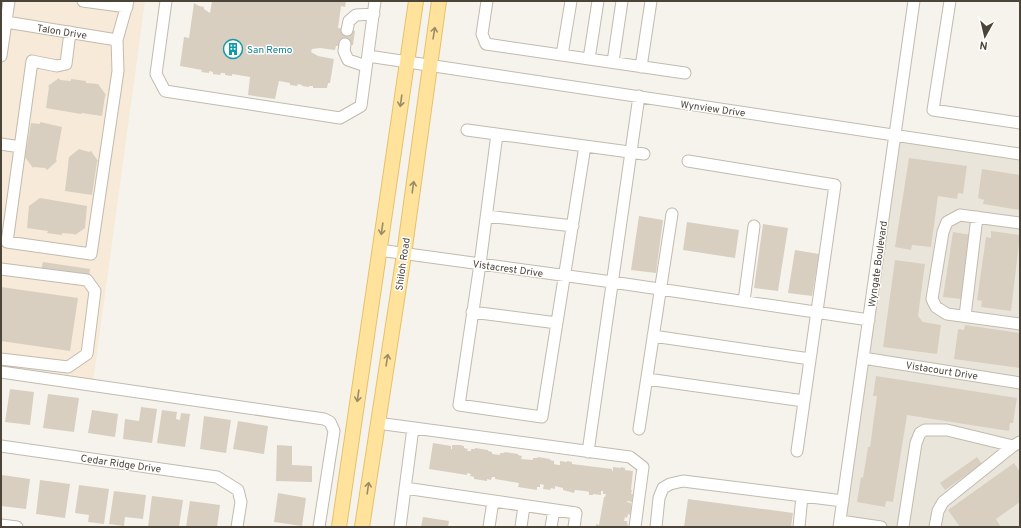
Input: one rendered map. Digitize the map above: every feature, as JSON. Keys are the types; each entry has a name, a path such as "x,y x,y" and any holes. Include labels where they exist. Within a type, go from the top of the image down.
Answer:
{"main road":[{"path":"339,527 416,1"},
{"name":"Shiloh Road","path":"362,527 404,254 439,1"},
{"path":"355,420 377,424"}],"street":[{"path":"1,56 10,1"},
{"path":"70,32 66,64 57,66 32,60 7,242 91,254 118,71 117,40 127,4 83,1"},
{"path":"166,1 156,74 165,91 340,118 361,106 375,1"},
{"path":"487,1 482,34 486,44 685,73"},
{"path":"562,55 571,1"},
{"path":"589,59 598,1"},
{"path":"613,62 622,1"},
{"path":"641,67 651,1"},
{"name":"Wyngate Boulevard","path":"840,524 914,1"},
{"path":"950,1 933,110 1020,123"},
{"path":"347,30 349,21 356,15 374,14"},
{"name":"Talon Drive","path":"6,22 117,40"},
{"name":"Wynview Drive","path":"345,44 344,51 348,60 407,62 895,134 1020,154"},
{"path":"588,452 639,96"},
{"path":"467,130 644,154"},
{"path":"497,134 487,216 459,405 542,418 585,146"},
{"path":"1,144 20,147"},
{"path":"688,161 835,185 797,451"},
{"path":"639,429 672,214"},
{"path":"1020,223 960,215 947,222 943,232 932,299 936,308 948,314 1020,324"},
{"path":"487,216 573,226"},
{"path":"965,316 977,217"},
{"path":"744,301 754,226"},
{"name":"Vistacrest Drive","path":"379,250 565,275 869,320"},
{"path":"1,269 87,280 96,291 87,354 68,367 1,359"},
{"path":"472,312 558,323"},
{"path":"653,336 810,360"},
{"name":"Vistacourt Drive","path":"863,358 1020,383"},
{"path":"1,372 324,419 330,422 334,431 319,527"},
{"path":"647,379 804,401"},
{"path":"377,424 630,457 643,467 635,527"},
{"path":"400,527 413,428"},
{"path":"903,527 916,442 920,433 925,430 947,430 1016,444"},
{"path":"935,527 938,511 943,502 1016,444"},
{"name":"Cedar Ridge Drive","path":"1,446 217,477 238,490 241,502 237,527"},
{"path":"656,527 663,488 670,484 683,481 843,501"},
{"path":"405,488 576,513 574,527"},
{"path":"799,527 802,496"},
{"path":"489,527 493,501"},
{"path":"521,527 524,506"},
{"path":"551,527 554,510"},
{"path":"840,524 881,527"},
{"path":"1,525 17,527"}],"shaded area":[{"path":"1,1 145,1 93,382 1,369"},
{"path":"895,134 1020,154 1020,527 839,527"}],"building":[{"name":"San Remo","path":"212,1 346,1 345,7 341,6 338,28 355,31 353,45 336,46 335,50 320,48 312,49 311,52 318,56 334,59 330,83 328,83 327,88 313,88 313,86 309,87 298,84 297,86 290,85 290,83 279,81 275,99 248,95 250,77 232,74 232,76 225,75 225,73 221,73 220,75 213,74 213,72 209,71 209,73 201,72 202,70 180,66 184,37 189,38 194,3 204,7 204,9 210,13"},
{"path":"59,78 60,80 71,81 71,79 86,81 86,83 98,84 106,95 102,116 46,108 48,86"},
{"path":"40,122 62,127 57,161 47,170 45,168 33,168 25,157 31,123 40,124"},
{"path":"79,149 89,152 91,151 98,161 92,195 65,191 69,157"},
{"path":"909,158 967,166 963,194 958,193 957,199 938,196 931,247 912,245 911,250 895,247"},
{"path":"982,169 1020,175 1020,210 983,204 984,200 978,198"},
{"path":"40,198 87,206 85,228 75,235 62,233 62,235 27,228 29,206"},
{"path":"639,216 663,220 656,273 631,270"},
{"path":"687,222 739,230 735,258 683,250"},
{"path":"763,224 788,228 778,291 754,288"},
{"path":"991,231 1020,235 1011,311 981,307 982,301 977,300 986,237 991,238"},
{"path":"953,232 971,235 961,299 943,297"},
{"path":"795,250 819,254 812,296 788,293"},
{"path":"895,260 925,264 918,316 923,322 941,325 937,354 883,347"},
{"path":"43,262 90,269 89,277 41,270"},
{"path":"1,287 78,298 70,351 1,341"},
{"path":"965,325 1020,333 1020,368 954,359 958,329 964,330"},
{"path":"876,376 1017,398 1013,423 1010,423 1009,431 907,415 893,502 886,501 885,507 857,502 868,447 870,447 877,396 873,396"},
{"path":"10,389 34,392 30,425 5,422"},
{"path":"48,394 79,398 74,432 43,428"},
{"path":"141,407 157,409 152,443 123,439 125,419 139,421"},
{"path":"92,410 118,414 115,437 88,433"},
{"path":"162,410 177,412 176,419 180,420 181,413 190,414 185,447 157,443"},
{"path":"204,416 231,420 226,453 200,449"},
{"path":"238,421 268,426 264,454 233,449"},
{"path":"433,443 451,446 451,449 452,445 460,445 468,449 467,451 471,451 471,449 475,448 488,450 492,452 492,454 500,455 500,453 505,452 518,454 522,456 521,459 533,460 533,458 538,457 550,459 554,461 554,464 558,465 560,465 560,461 567,461 572,462 572,464 612,469 612,471 613,467 621,467 625,468 625,470 633,471 631,490 631,494 633,494 632,502 627,501 631,503 631,510 630,515 628,514 627,518 625,517 624,521 627,521 628,527 596,527 596,524 599,525 604,497 606,494 603,494 603,491 601,491 601,495 589,495 589,492 575,490 574,493 555,486 555,489 543,489 544,485 540,484 540,487 537,487 537,490 518,487 519,483 495,479 495,477 492,477 491,480 487,479 487,481 474,479 474,477 470,476 471,474 467,473 467,475 429,469"},
{"path":"277,445 292,446 292,465 312,466 312,482 276,481"},
{"path":"977,457 982,464 945,490 940,483"},
{"path":"1014,463 1020,472 1020,502 996,519 1001,527 960,527 948,510"},
{"path":"2,475 30,479 26,509 1,506"},
{"path":"40,480 70,484 65,518 36,514"},
{"path":"79,485 109,489 104,524 88,522 89,515 75,513"},
{"path":"114,491 146,495 143,519 125,517 124,526 109,524"},
{"path":"278,493 306,498 302,526 274,522"},
{"path":"152,496 183,500 179,527 148,527"},
{"path":"688,499 793,513 791,527 684,527"},
{"path":"190,501 220,505 217,527 186,527"},
{"path":"423,517 449,521 448,527 421,527"}],"place":[{"name":"San Remo","path":"233,49"}]}
